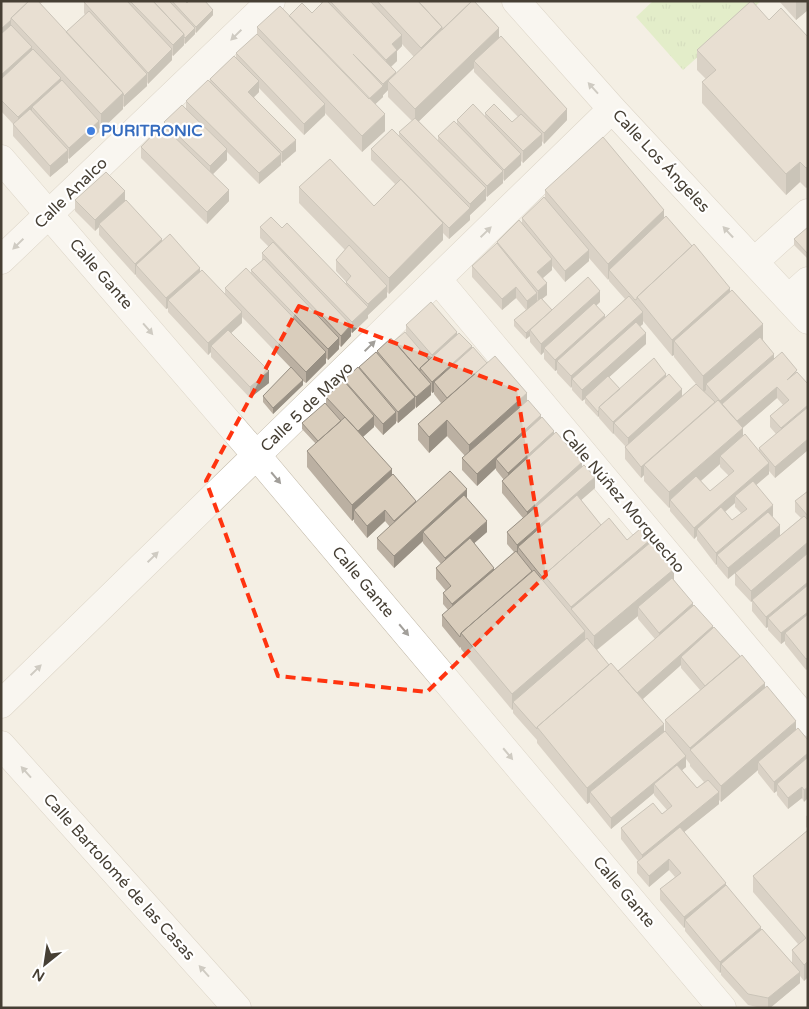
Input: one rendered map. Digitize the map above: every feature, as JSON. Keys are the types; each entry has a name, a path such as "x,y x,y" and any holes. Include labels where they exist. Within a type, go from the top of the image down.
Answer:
{"street":[{"name":"Calle Analco","path":"1,260 272,1"},
{"name":"Calle Los Ángeles","path":"516,1 612,109 755,260 798,290 808,320"},
{"name":"Calle 5 de Mayo","path":"1,704 258,456 612,109"},
{"name":"Calle Gante","path":"1,159 258,456 722,1008"},
{"path":"755,260 808,213"},
{"name":"Calle Núñez Morquecho","path":"438,280 808,722"},
{"name":"Calle Bartolomé de las Casas","path":"1,745 237,1008"}],"highlighted area":[{"path":"299,306 517,390 546,575 427,692 278,676 206,481"}],"green space":[{"path":"653,1 761,1 683,70 636,17"}],"building":[{"path":"1,1 29,1 1,29"},
{"path":"29,1 38,1 123,93 101,114 11,18"},
{"path":"85,1 127,1 172,49 148,73"},
{"path":"130,1 153,1 184,34 173,45"},
{"path":"153,1 169,1 195,28 185,38 184,34"},
{"path":"172,1 185,1 187,3 189,1 205,1 213,10 196,27"},
{"path":"324,1 327,1 396,72 383,84 353,54 383,86 369,99 289,16 302,3 312,13"},
{"path":"330,1 370,1 402,35 392,44 397,50 386,60"},
{"path":"377,1 418,1 442,27 421,48"},
{"path":"418,1 471,2 442,30 442,27"},
{"path":"472,1 499,28 415,109 388,81"},
{"path":"751,1 769,20 781,8 808,37 808,166 806,168 800,162 786,174 702,82 716,70 697,50"},
{"path":"280,6 385,114 362,136 257,27"},
{"path":"89,11 147,74 124,96 66,32"},
{"path":"11,25 32,47 1,75 1,34"},
{"path":"257,34 325,104 304,124 236,53"},
{"path":"501,36 567,109 544,133 474,61"},
{"path":"33,49 61,78 18,117 1,100 1,79"},
{"path":"234,56 259,81 248,92 296,140 282,152 210,79"},
{"path":"62,80 99,121 69,148 32,107"},
{"path":"208,80 281,154 259,173 186,101"},
{"path":"473,104 521,154 504,170 457,120"},
{"path":"494,104 512,122 521,114 542,134 523,151 485,113"},
{"path":"182,105 227,149 210,166 164,122"},
{"path":"30,109 68,150 50,166 13,124"},
{"path":"415,118 486,188 470,204 399,132"},
{"path":"454,121 503,171 487,186 438,136"},
{"path":"162,125 229,190 207,212 141,147"},
{"path":"392,129 470,208 449,228 371,149"},
{"path":"603,137 664,210 608,264 545,190"},
{"path":"330,159 374,206 401,179 443,223 389,278 299,187"},
{"path":"106,172 125,191 95,220 75,200"},
{"path":"544,197 589,250 565,271 522,218"},
{"path":"126,200 162,239 135,264 99,224"},
{"path":"666,216 692,246 635,300 609,270"},
{"path":"271,217 282,228 287,223 368,307 352,322 260,227"},
{"path":"519,220 552,259 537,272 547,283 538,291 497,242"},
{"path":"808,227 808,254 794,239"},
{"path":"170,234 200,268 166,298 136,265"},
{"path":"273,242 351,325 341,336 262,253"},
{"path":"497,243 537,293 527,301 516,287 502,299 472,266"},
{"path":"694,244 730,288 672,340 637,297"},
{"path":"349,245 387,286 368,304 346,282 351,276 336,260"},
{"path":"264,259 339,338 328,349 251,270"},
{"path":"246,268 326,352 306,372 225,288"},
{"path":"202,270 242,312 208,343 168,300"},
{"path":"588,277 600,291 541,344 530,330"},
{"path":"732,290 763,324 703,376 674,341"},
{"path":"629,296 643,312 571,376 557,361"},
{"path":"541,298 552,310 526,333 514,320"},
{"path":"431,302 457,332 432,355 406,325"},
{"path":"594,303 605,315 555,360 544,348"},
{"path":"636,322 646,333 582,390 572,379"},
{"path":"228,330 269,371 250,387 211,346"},
{"path":"405,332 429,360 420,368 420,371 394,341"},
{"path":"459,333 472,346 432,382 420,368"},
{"path":"760,337 774,354 720,401 706,384"},
{"path":"391,338 431,384 416,397 377,351"},
{"path":"473,347 487,363 447,398 434,382"},
{"path":"376,352 415,397 398,412 359,367"},
{"path":"782,352 797,370 787,380 797,372 808,384 808,405 781,428 770,416 789,400 777,387 737,421 722,404"},
{"path":"495,356 527,393 469,445 447,420 429,437 418,424"},
{"path":"654,358 666,374 613,422 599,407"},
{"path":"291,367 303,380 273,408 263,396"},
{"path":"358,367 396,412 383,424 344,380"},
{"path":"669,374 682,389 628,438 614,423"},
{"path":"608,376 620,389 599,407 598,412 585,397"},
{"path":"344,381 374,416 358,431 326,397"},
{"path":"696,384 715,402 641,467 625,447"},
{"path":"528,400 541,415 477,474 462,458"},
{"path":"718,400 743,428 669,492 644,465"},
{"path":"325,403 341,421 318,441 302,423"},
{"path":"808,407 808,439 775,467 759,448"},
{"path":"345,417 392,469 352,505 307,451"},
{"path":"542,417 554,431 508,473 496,459"},
{"path":"556,432 582,462 527,512 502,481"},
{"path":"745,434 769,463 694,528 670,500 696,476 710,491 734,471 720,456"},
{"path":"584,465 595,477 517,545 507,532"},
{"path":"450,471 467,489 394,556 377,538"},
{"path":"393,474 416,501 394,521 385,510 367,526 354,510"},
{"path":"753,481 773,505 716,553 697,529 721,507 732,520 747,509 735,496"},
{"path":"808,491 808,516 795,501"},
{"path":"464,495 487,521 445,558 423,532"},
{"path":"577,495 601,525 544,575 543,578 518,547"},
{"path":"768,512 780,525 728,568 717,555"},
{"path":"804,516 808,520 808,542 751,591 735,573"},
{"path":"609,518 627,540 640,529 650,540 571,607 544,575"},
{"path":"470,538 494,568 452,604 443,593 451,586 436,568"},
{"path":"651,542 674,569 594,636 571,609"},
{"path":"516,551 532,571 461,633 460,637 442,615"},
{"path":"808,553 808,582 766,617 752,600"},
{"path":"534,570 585,631 512,694 461,633"},
{"path":"672,578 693,603 659,633 638,607"},
{"path":"808,585 808,612 781,633 768,618"},
{"path":"694,605 713,626 637,693 618,671"},
{"path":"808,614 808,657 806,659 785,633"},
{"path":"714,627 740,656 705,686 681,657"},
{"path":"587,638 609,665 537,729 513,702"},
{"path":"742,655 765,683 690,748 665,720"},
{"path":"611,663 664,724 587,788 537,727"},
{"path":"767,686 796,721 721,786 690,750"},
{"path":"798,728 808,740 808,753 774,782 758,762"},
{"path":"665,731 686,756 611,818 590,792"},
{"path":"808,757 808,787 804,790 802,787 788,798 777,784"},
{"path":"677,765 697,788 708,780 719,792 642,855 621,828 653,803 662,814 672,806 654,784"},
{"path":"680,827 726,883 684,917 660,889 681,873 669,859 649,876 637,862"},
{"path":"808,830 808,961 804,965 792,950 806,938 753,876"},
{"path":"726,885 761,927 720,962 685,920"},
{"path":"762,929 800,972 768,998 748,994 721,964"}],"place":[{"name":"PURITRONIC","path":"91,131"}]}
